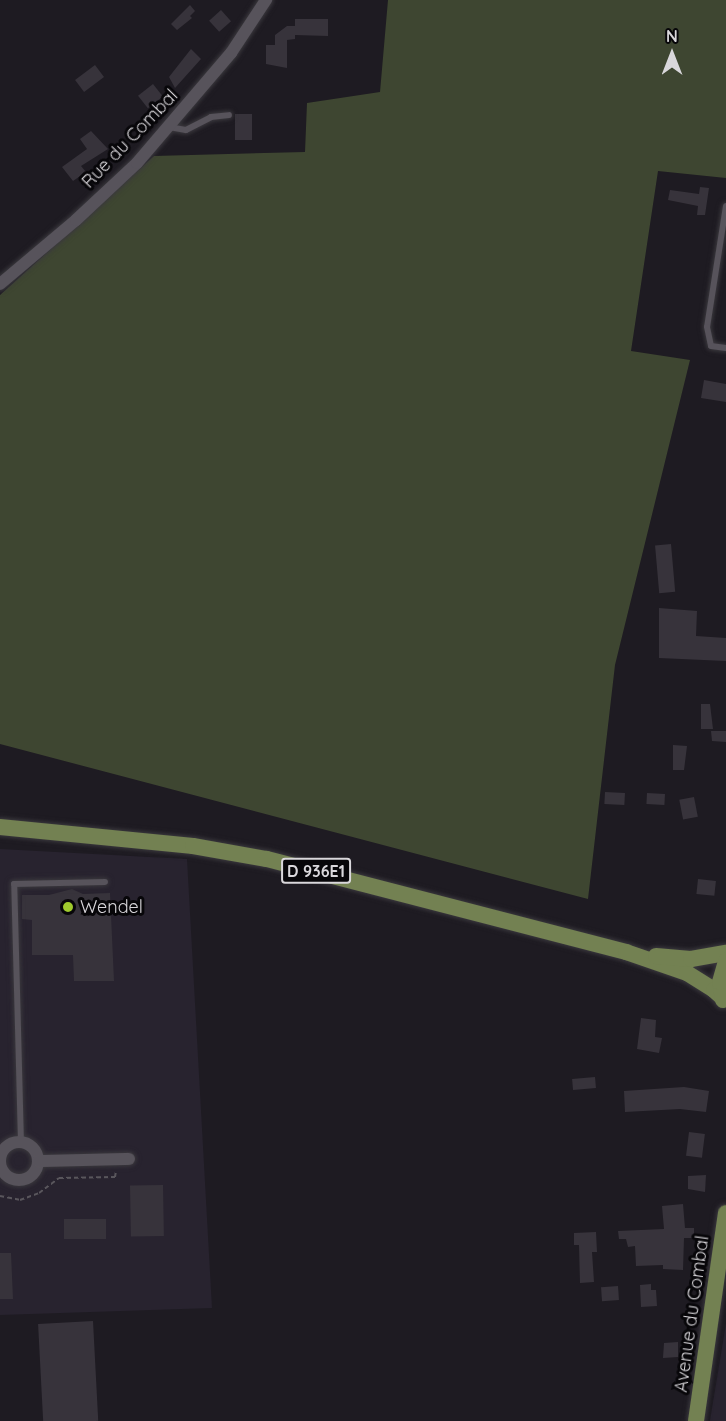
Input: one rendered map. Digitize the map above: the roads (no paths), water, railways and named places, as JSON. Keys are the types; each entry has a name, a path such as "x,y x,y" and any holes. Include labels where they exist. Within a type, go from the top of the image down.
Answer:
{"main road":[{"name":"D 936E1","path":"0,827 193,846 267,859 626,952 687,974 714,990 724,1002"},
{"name":"D 936E1","path":"626,952 691,959 726,953"},
{"path":"724,1002 720,982 726,961"},
{"name":"Avenue du Combal","path":"696,1421 726,1213"}],"street":[{"name":"Rue du Combal","path":"0,284 76,220 137,163 231,53 265,1"},
{"path":"21,1143 31,1147 38,1161 32,1175 23,1180 8,1176 0,1162 6,1148 21,1143"},
{"path":"38,1161 124,1159"}],"lane":[{"path":"169,127 186,130 212,117 229,115"},
{"path":"726,206 707,327 711,346 726,348"},
{"path":"21,1143 14,884 105,882"}],"place":[{"name":"Wendel","path":"68,907"}]}
